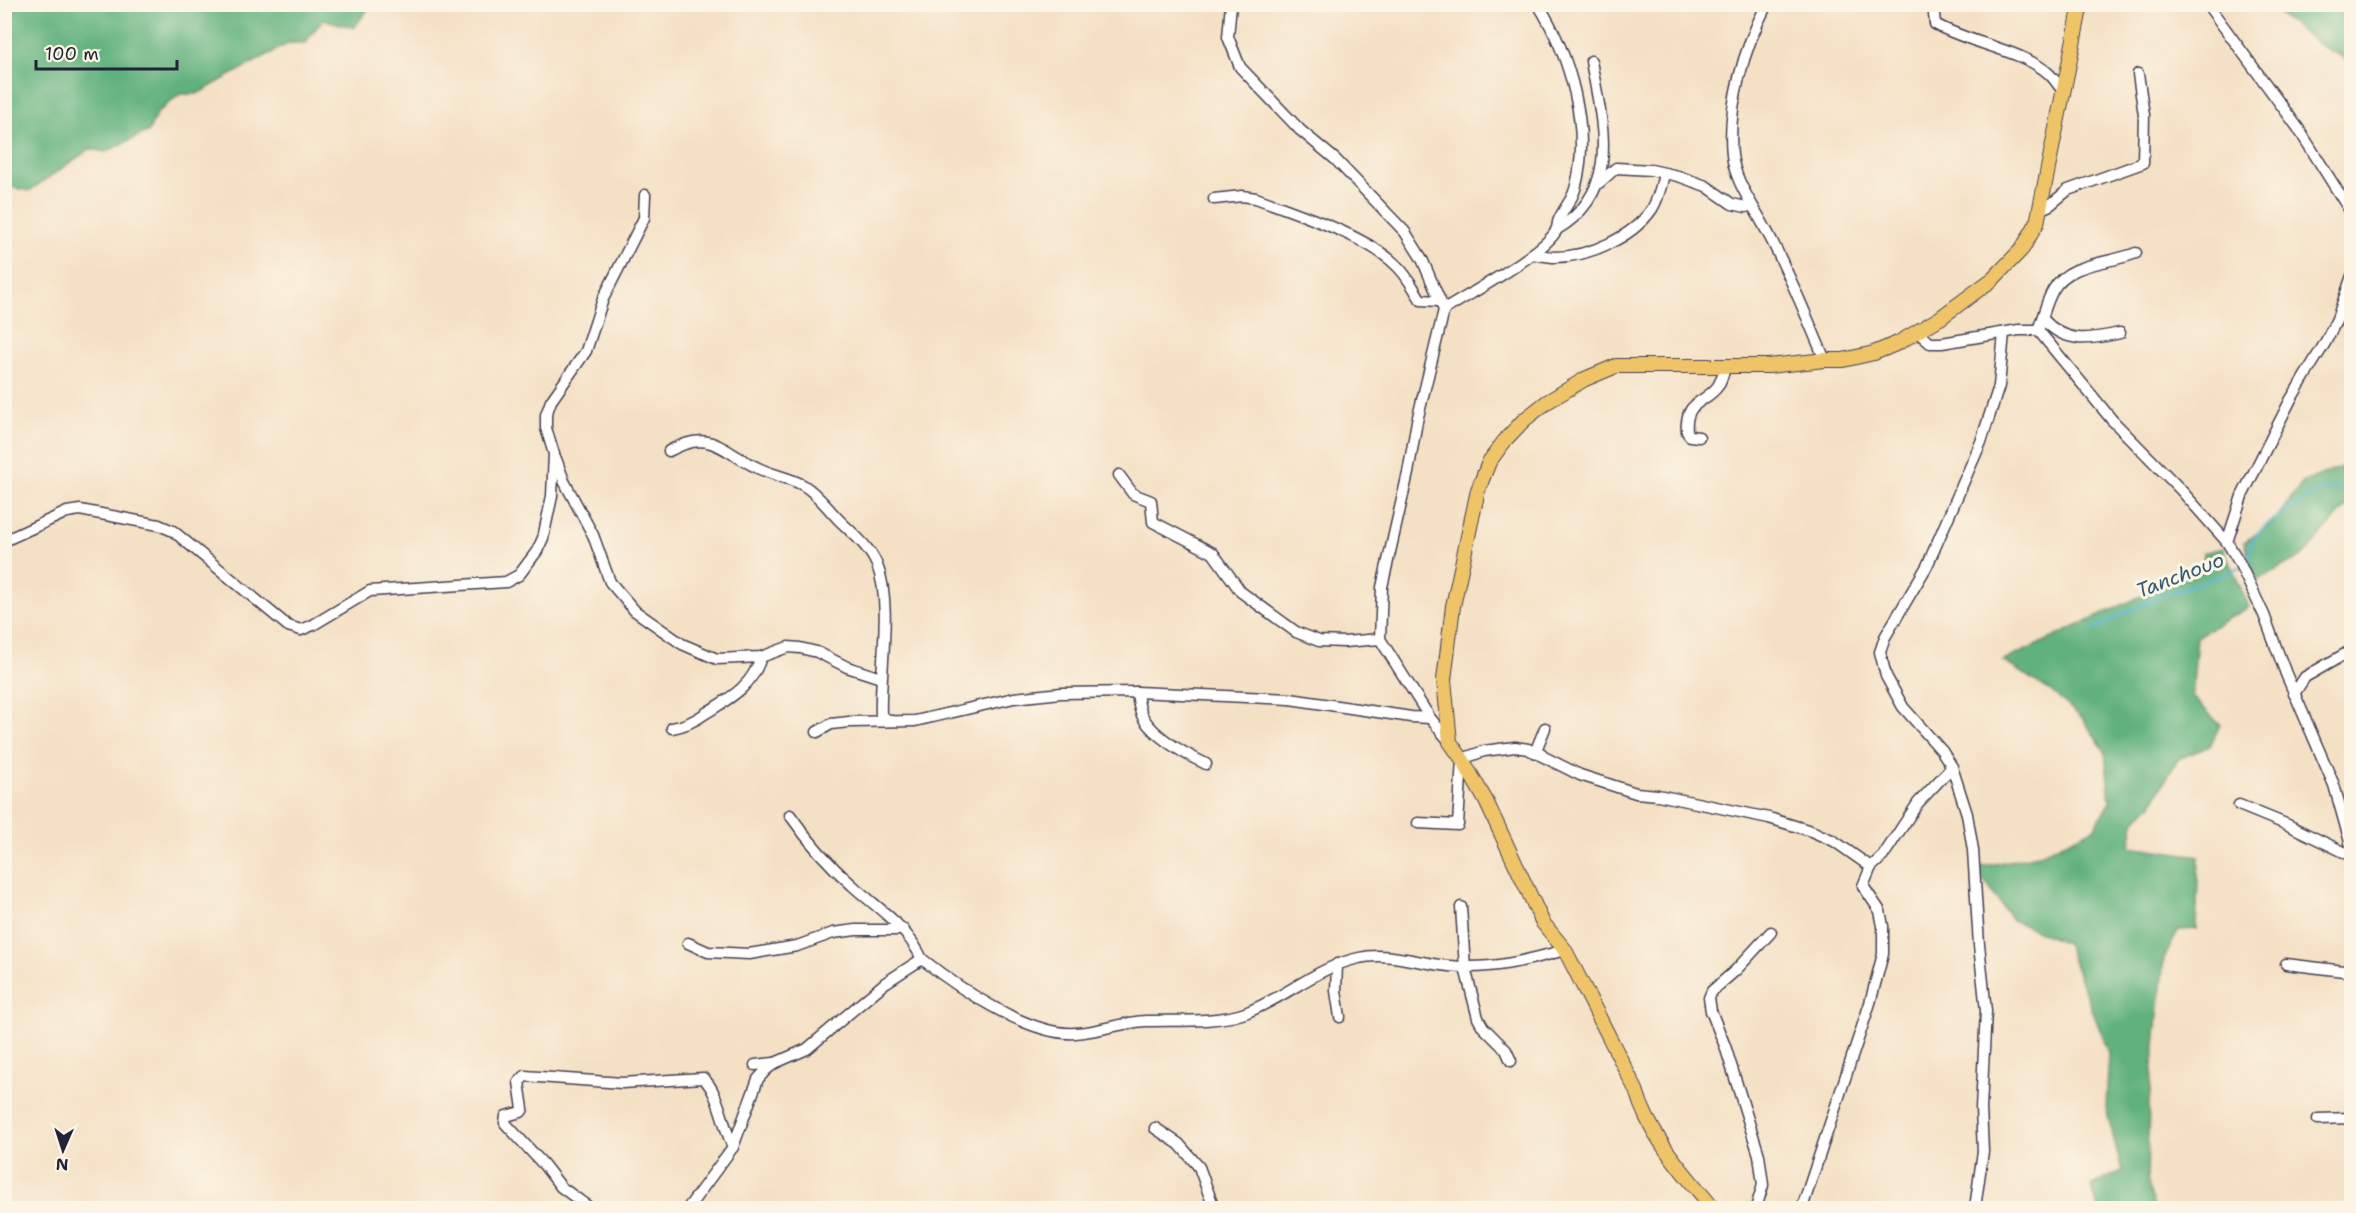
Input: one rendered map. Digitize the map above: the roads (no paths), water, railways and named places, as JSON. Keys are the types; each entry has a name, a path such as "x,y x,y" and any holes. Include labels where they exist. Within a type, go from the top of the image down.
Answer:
{"main road":[{"path":"1713,1209 1667,1152 1642,1112 1636,1090 1565,950 1543,924 1512,852 1462,759 1450,742 1444,680 1453,606 1478,490 1490,462 1506,439 1524,420 1547,402 1585,379 1616,366 1726,368 1768,366 1843,360 1874,353 1918,332 1993,279 2009,264 2031,234 2041,210 2080,4"}],"street":[{"path":"1231,4 1228,37 1239,67 1300,130 1335,159 1405,232 1422,259 1441,306 1408,473 1382,587 1380,639 1430,718 1450,742"},
{"path":"1538,4 1568,68 1581,126 1581,156 1575,190 1558,221 1556,230"},
{"path":"1767,4 1743,65 1733,113 1732,155 1736,171 1751,205 1765,226 1825,360"},
{"path":"1933,4 1935,24 1969,40 2025,59 2042,68 2063,91"},
{"path":"2207,4 2298,128 2352,214"},
{"path":"1214,199 1242,196 1256,198 1368,244 1397,265 1421,300 1441,306 1532,254 1556,230 1578,214 1590,199 1598,184 1604,126 1591,61"},
{"path":"2041,210 2068,190 2143,163 2144,115 2138,74"},
{"path":"1598,184 1616,168 1652,170 1706,186 1732,204 1746,207 1751,205"},
{"path":"1532,254 1556,257 1610,244 1626,234 1652,209 1660,192 1664,174"},
{"path":"645,195 644,218 603,299 586,351 551,401 546,415 546,428 564,481 593,535 610,582 635,610 682,644 711,658 761,657 788,647 800,648 817,652 848,667 881,678"},
{"path":"2038,330 2052,291 2061,278 2077,270 2136,253"},
{"path":"2227,542 2242,496 2291,399 2337,319 2352,276"},
{"path":"2043,319 2062,336 2086,338 2120,333"},
{"path":"1918,332 1930,343 2038,330"},
{"path":"2038,330 2112,420 2180,489 2227,542 2242,567 2264,615 2294,694 2334,785 2352,849"},
{"path":"1975,1209 1983,1151 1981,1108 1986,1011 1978,945 1973,850 1967,814 1952,768 1942,751 1903,707 1886,676 1880,652 1886,637 1927,566 1981,442 1999,386 2004,333"},
{"path":"1699,437 1690,436 1687,432 1687,422 1693,405 1717,387 1726,368"},
{"path":"669,451 692,440 706,441 758,468 790,479 814,493 862,541 877,565 883,595 881,716 892,721"},
{"path":"4,541 68,512 80,510 159,525 183,537 288,626 301,630 370,591 506,582 519,574 537,551 543,538 552,496 554,454"},
{"path":"1119,475 1133,494 1151,501 1153,522 1213,553 1241,592 1296,632 1319,641 1344,642 1380,639"},
{"path":"2294,694 2305,677 2349,654"},
{"path":"672,728 692,723 732,698 752,678 761,657"},
{"path":"2286,674 2305,677"},
{"path":"817,732 831,724 915,721 1014,698 1061,693 1137,692 1290,699 1430,718"},
{"path":"1137,692 1144,719 1155,731 1206,764"},
{"path":"1545,728 1536,750 1580,775 1636,793 1658,795 1769,818 1811,831 1834,841 1871,867"},
{"path":"1418,823 1458,825 1462,759 1484,751 1515,747 1528,748 1543,754"},
{"path":"1802,1209 1870,1003 1883,954 1883,926 1880,911 1863,886 1871,867 1883,856 1918,803 1952,768"},
{"path":"2239,805 2288,825 2352,856"},
{"path":"790,815 815,850 904,930 922,959 941,975 986,1004 1021,1020 1064,1033 1076,1033 1130,1022 1230,1018 1272,1001 1338,964 1361,957 1386,956 1466,968 1499,967 1565,950"},
{"path":"1461,907 1466,968 1478,1018 1483,1027 1506,1050 1511,1061"},
{"path":"688,943 708,952 748,954 797,946 833,933 856,930 904,930"},
{"path":"1756,1209 1764,1185 1759,1155 1725,1046 1711,1011 1709,998 1712,991 1736,970 1771,932"},
{"path":"688,1209 734,1147 758,1079 775,1064 807,1049 885,983 922,959"},
{"path":"1338,964 1336,991 1340,1017"},
{"path":"2286,964 2352,972"},
{"path":"755,1065 775,1064"},
{"path":"590,1209 561,1187 505,1123 506,1116 520,1112 523,1108 519,1082 525,1076 622,1083 703,1078 710,1084 725,1131 734,1147"},
{"path":"2318,1119 2352,1118"},
{"path":"1155,1128 1179,1144 1199,1167 1214,1209"}],"waterway":[{"name":"Tanchouo","path":"2093,630 2159,597 2219,577 2248,564 2252,541 2264,528 2287,511 2322,491 2344,487 2352,483"}]}
